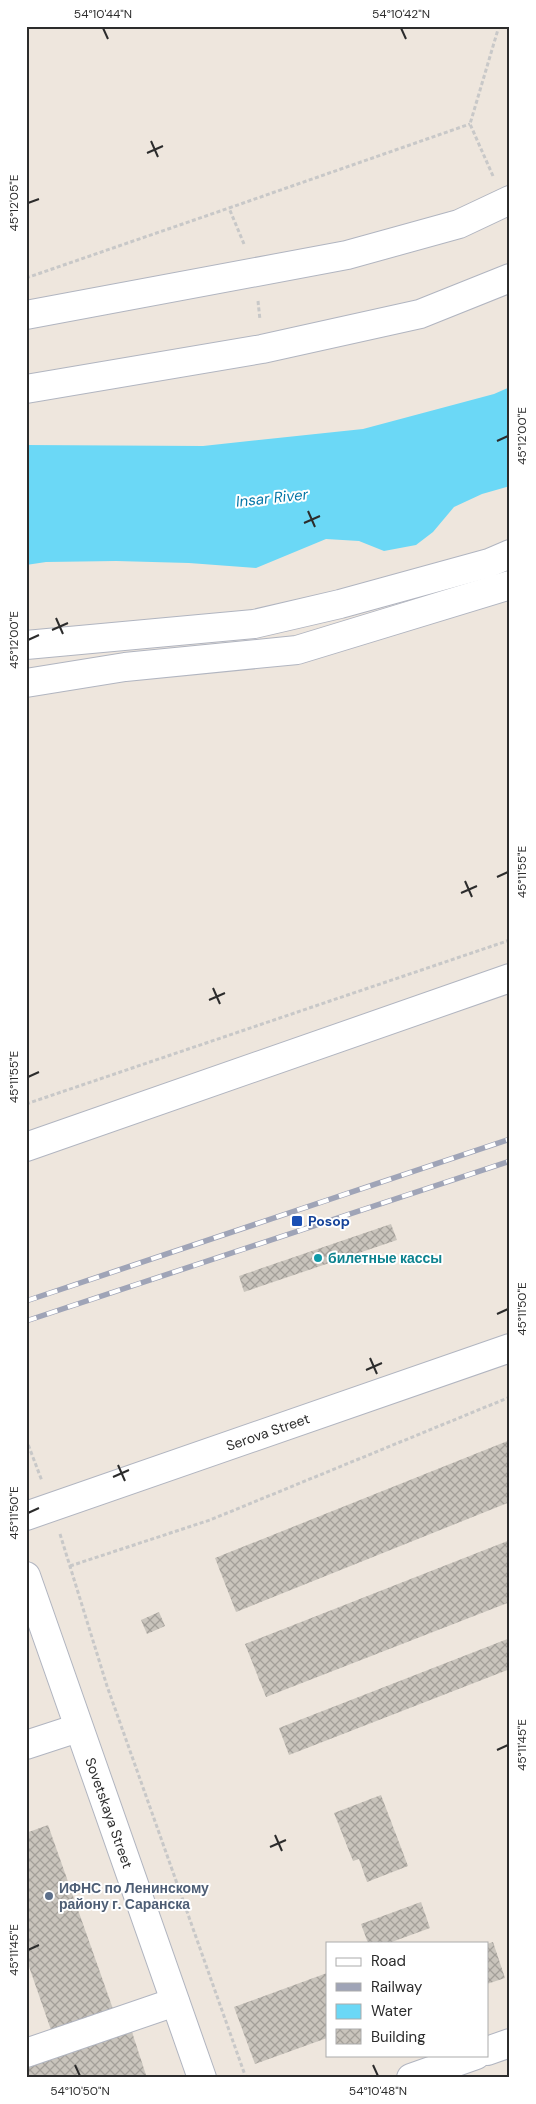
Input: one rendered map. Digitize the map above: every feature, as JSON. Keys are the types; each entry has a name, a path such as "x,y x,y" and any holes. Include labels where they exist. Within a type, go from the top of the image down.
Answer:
{"street":[{"path":"26,315 347,255 459,224 507,201"},
{"path":"26,390 262,349 420,314 510,278"},
{"path":"26,645 254,624 415,583 489,562 510,554"},
{"path":"26,683 125,668 297,650 510,585"},
{"path":"26,1146 510,978"},
{"name":"Serova Street","path":"26,1516 52,1509 510,1348"},
{"name":"Sovetskaya Street","path":"26,1576 202,2078"},
{"path":"26,1745 78,1728"},
{"path":"26,2053 175,2002"},
{"path":"488,2051 510,2043"},
{"path":"411,2078 473,2056"}],"path":[{"path":"499,26 470,124 507,201"},
{"path":"26,278 470,124"},
{"path":"229,208 255,273 262,349"},
{"path":"26,1104 510,940"},
{"path":"70,1566 210,1520 510,1397"},
{"path":"26,1439 52,1509 107,1686 246,2078"}],"water":[{"name":"Insar River","path":"510,387 510,486 482,494 454,507 433,532 416,545 384,551 359,541 326,539 256,568 189,563 116,561 46,562 26,565 26,445 203,446 363,429 494,394"}],"building":[{"name":"билетные кассы","path":"391,1224 397,1240 244,1292 239,1276"},
{"path":"510,1440 510,1502 236,1612 215,1558"},
{"path":"510,1540 510,1602 266,1697 245,1644"},
{"path":"159,1612 165,1626 147,1634 141,1620"},
{"path":"510,1638 510,1669 289,1755 279,1728"},
{"path":"381,1795 408,1866 367,1882 359,1859 353,1861 334,1813"},
{"name":"ИФНС по Ленинскому району г. Саранска","path":"48,1825 113,2009 51,2030 26,1958 26,1833"},
{"path":"421,1902 430,1928 392,1942 368,1942 361,1924"},
{"path":"493,1942 505,1978 488,1984 488,1944"},
{"path":"326,1973 326,2038 255,2064 234,2007"},
{"path":"131,2029 147,2078 26,2078 26,2066"}],"railway":[{"path":"26,1301 510,1139"},
{"path":"26,1321 510,1161"}],"place":[{"name":"Posop","path":"297,1221"},
{"name":"билетные кассы","path":"318,1258"},
{"name":"ИФНС по Ленинскому району г. Саранска","path":"49,1896"}]}
